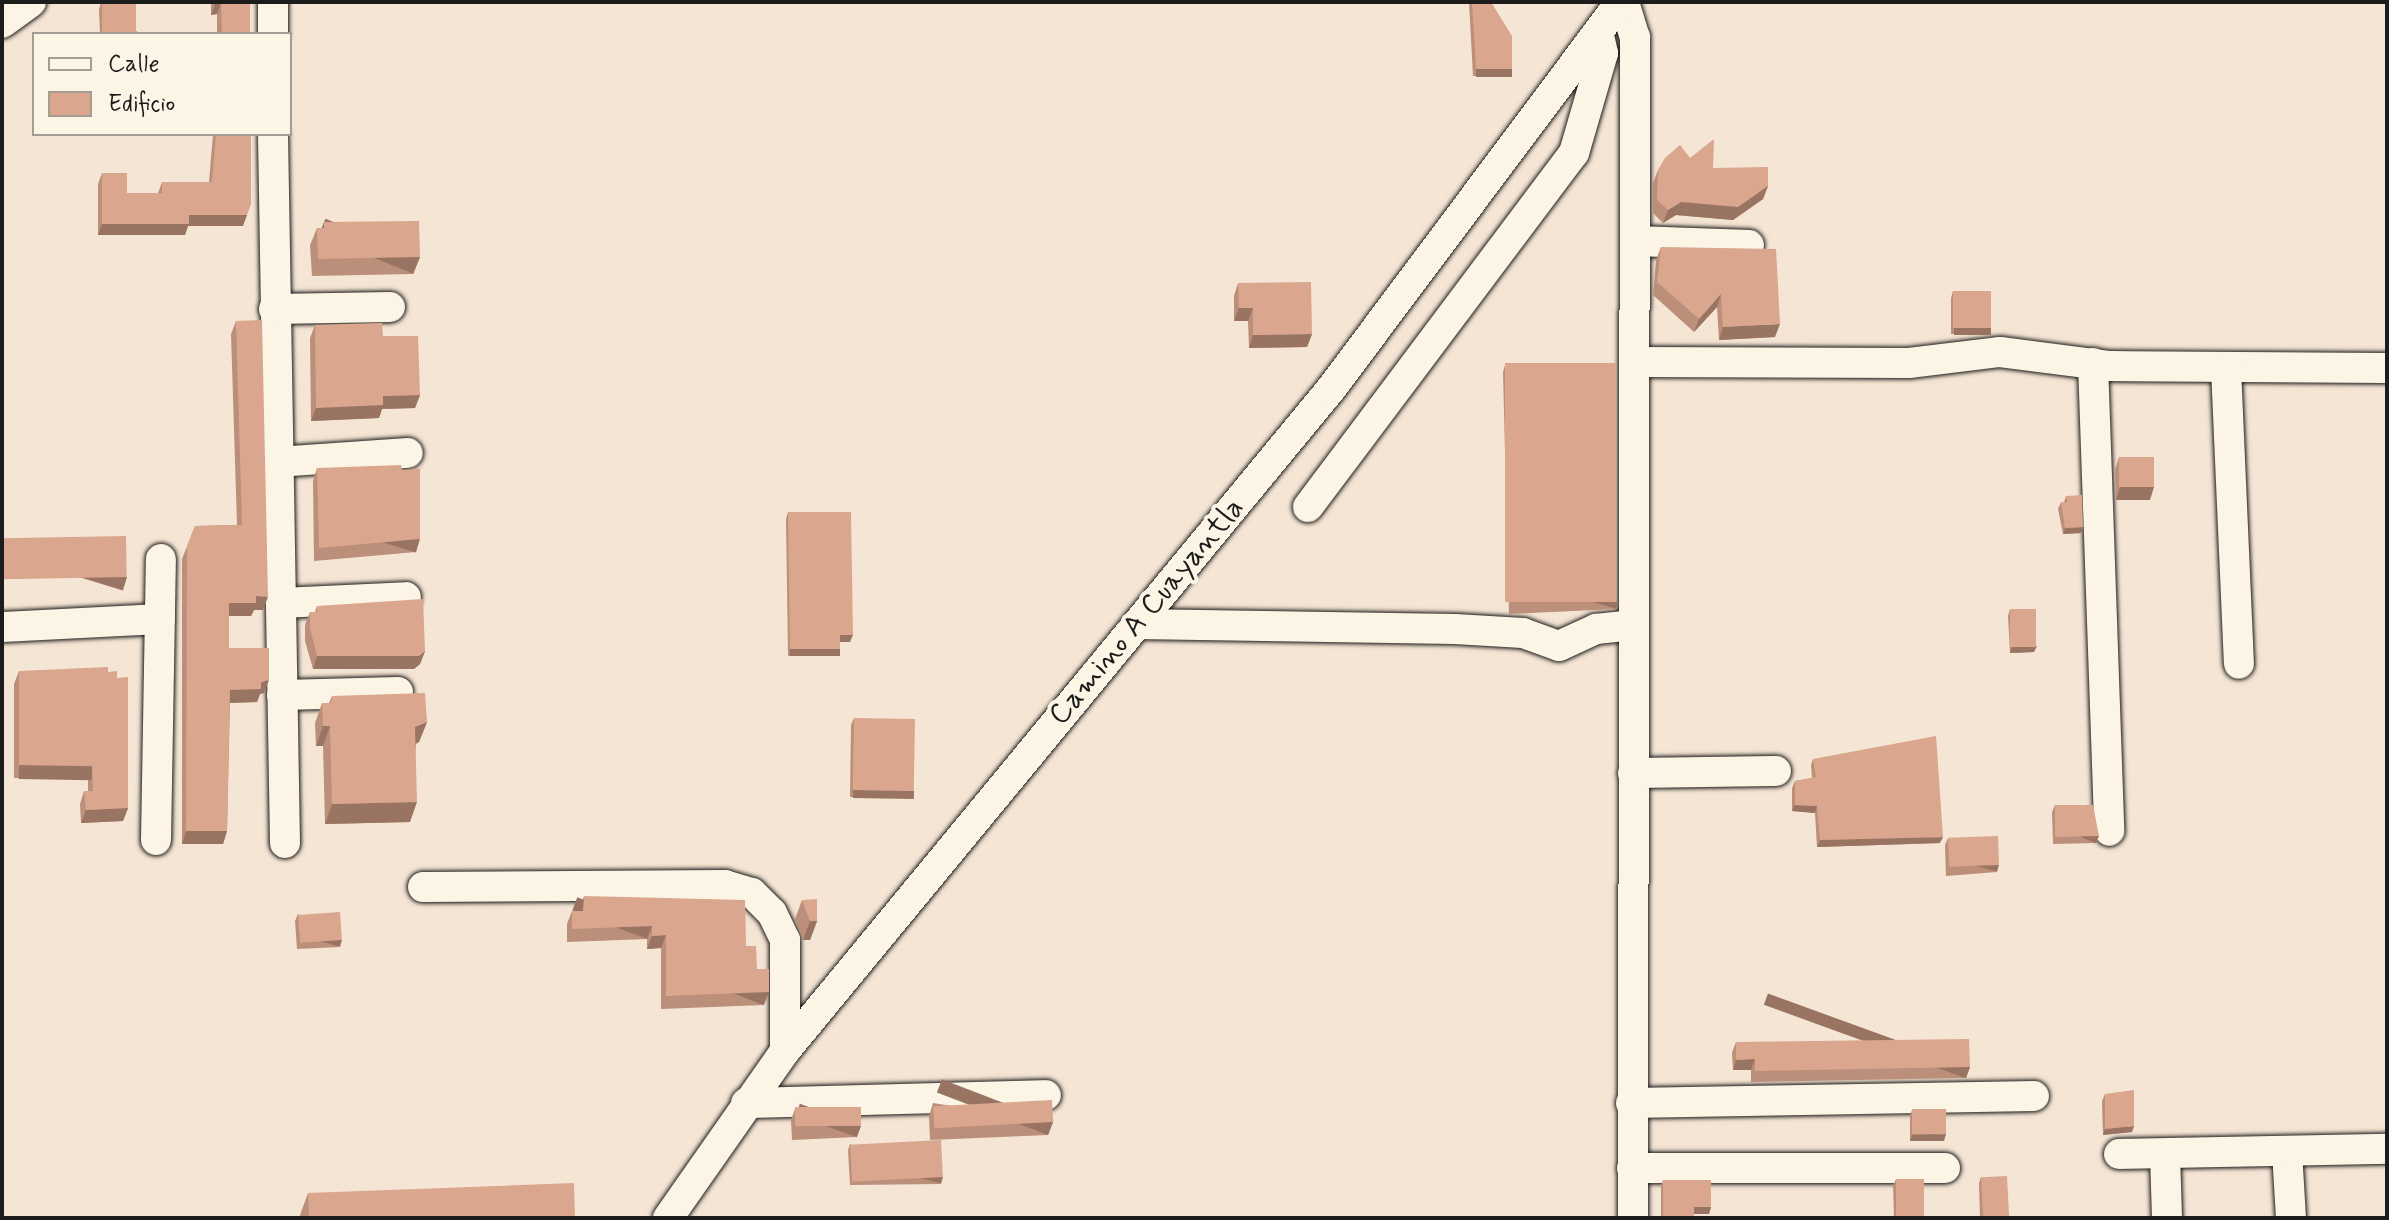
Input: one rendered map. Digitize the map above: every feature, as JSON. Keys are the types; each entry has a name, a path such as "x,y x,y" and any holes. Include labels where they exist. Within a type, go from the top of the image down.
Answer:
{"street":[{"path":"273,2 273,32"},
{"path":"1622,2 1635,37 1633,1218"},
{"name":"Camino A Cuayantla","path":"668,1218 785,1051 1331,389 1622,2"},
{"path":"1308,507 1574,153 1603,53 1599,36"},
{"path":"273,136 285,843"},
{"path":"1636,241 1749,245"},
{"path":"274,309 390,307"},
{"path":"1636,362 1909,363 2000,352 2093,363 2226,368 2387,368"},
{"path":"2093,363 2109,831"},
{"path":"2226,368 2239,664"},
{"path":"278,462 408,453"},
{"path":"156,840 161,559"},
{"path":"281,603 406,597"},
{"path":"2,627 160,619"},
{"path":"1137,624 1455,629 1523,633 1559,646 1596,629 1634,625"},
{"path":"282,695 398,692"},
{"path":"1633,773 1776,771"},
{"path":"423,887 725,885 752,893 772,913 785,940 785,1051"},
{"path":"746,1103 1046,1095"},
{"path":"1631,1103 2034,1096"},
{"path":"2119,1154 2387,1149"},
{"path":"2287,1151 2291,1218"},
{"path":"2165,1154 2167,1218"},
{"path":"1632,1168 1945,1168"}],"building":[{"path":"102,2 136,2 136,32 102,32"},
{"path":"215,2 250,2 250,32 222,32 221,3"},
{"path":"1472,2 1491,2 1512,36 1512,69 1476,69"},
{"path":"216,136 251,136 251,204 247,215 189,215 189,224 102,224 102,173 127,173 127,193 162,193 162,182 212,182"},
{"path":"1714,139 1713,168 1768,167 1768,186 1738,207 1681,202 1668,210 1657,200 1658,170 1665,158 1680,145 1690,158"},
{"path":"419,221 420,257 318,259 317,228 324,228 324,222"},
{"path":"1661,247 1776,249 1780,324 1723,327 1721,294 1699,319 1657,282"},
{"path":"1311,282 1312,334 1253,335 1253,308 1239,308 1238,283"},
{"path":"1953,291 1991,291 1991,328 1953,328"},
{"path":"262,320 268,597 256,596 256,603 229,603 229,648 269,648 269,680 261,682 261,689 230,690 227,831 186,831 187,546 195,526 242,525 236,321"},
{"path":"382,323 383,336 418,336 420,395 383,396 383,405 316,408 315,325"},
{"path":"1505,363 1616,363 1616,602 1505,602"},
{"path":"2119,457 2154,457 2154,487 2119,487"},
{"path":"401,465 402,470 420,469 420,539 319,548 317,468"},
{"path":"2082,495 2083,527 2065,528 2061,502 2067,502 2066,496"},
{"path":"788,512 851,512 853,635 840,635 840,649 790,649"},
{"path":"126,536 127,577 3,579 2,538"},
{"path":"423,599 425,651 419,656 317,656 310,628 310,612 317,612 317,606"},
{"path":"2010,609 2036,609 2036,647 2010,647"},
{"path":"108,667 108,672 117,671 117,678 128,677 128,808 86,810 84,791 93,791 92,766 19,765 19,671"},
{"path":"425,693 427,722 415,727 417,802 332,804 330,726 323,726 322,703 331,703 332,696"},
{"path":"854,718 915,719 914,791 853,790"},
{"path":"1936,736 1943,837 1820,840 1817,806 1795,805 1795,781 1816,777 1813,759"},
{"path":"2055,805 2093,805 2099,836 2055,837"},
{"path":"1998,836 1999,865 1949,867 1948,838"},
{"path":"584,896 745,900 746,946 756,946 757,969 769,969 769,992 666,996 666,935 652,936 652,926 572,929 572,911 583,911"},
{"path":"817,899 817,921 810,921 802,900"},
{"path":"340,912 342,940 300,943 298,915"},
{"path":"1969,1039 1970,1067 1755,1071 1755,1059 1736,1060 1736,1042"},
{"path":"2134,1090 2134,1126 2105,1129 2105,1094"},
{"path":"1052,1100 1053,1122 934,1128 933,1106"},
{"path":"795,1107 861,1107 861,1126 795,1126"},
{"path":"1912,1109 1946,1109 1946,1134 1912,1134"},
{"path":"941,1140 943,1177 852,1182 850,1145"},
{"path":"2007,1176 2009,1218 1983,1218 1981,1177"},
{"path":"1896,1179 1924,1179 1924,1218 1896,1218"},
{"path":"1663,1180 1711,1180 1711,1207 1694,1207 1694,1218 1663,1218"},
{"path":"574,1183 575,1218 309,1218 308,1193"}]}
